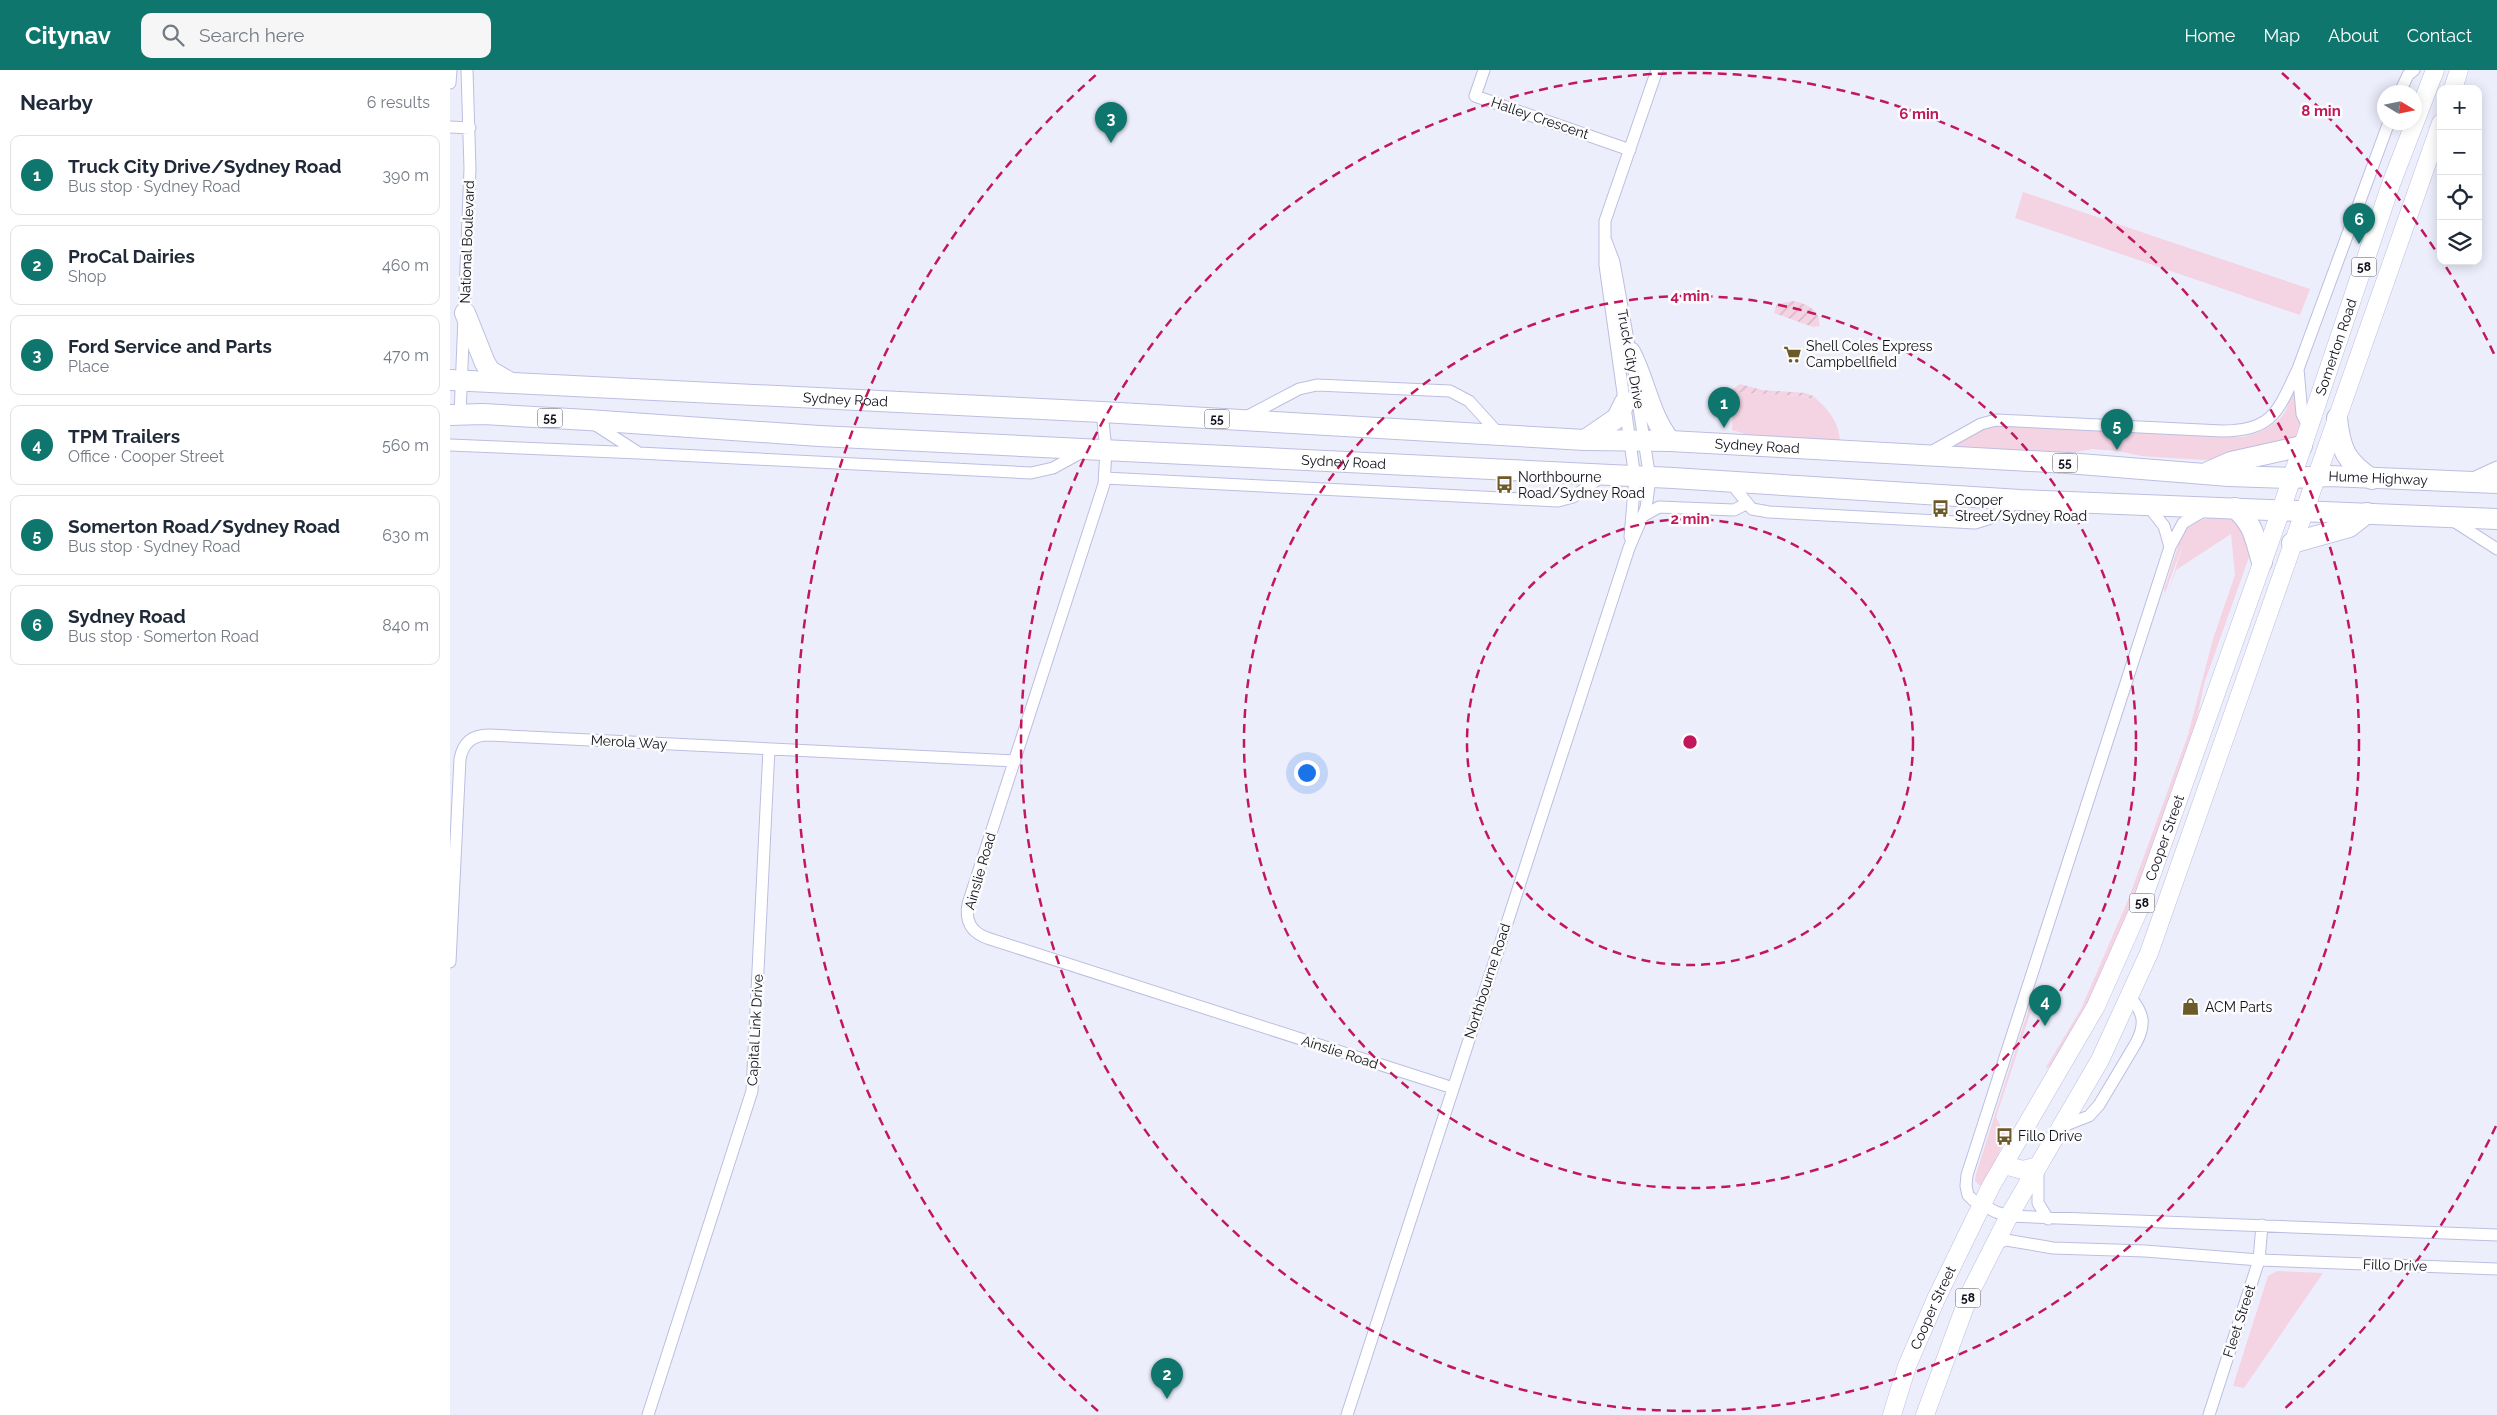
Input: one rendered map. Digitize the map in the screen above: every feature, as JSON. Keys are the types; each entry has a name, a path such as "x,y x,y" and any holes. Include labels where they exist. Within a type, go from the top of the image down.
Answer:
{"highway":[{"path":"465,312 485,363 490,370 509,382"},
{"path":"1630,352 1640,373 1654,417 1660,429 1670,441"},
{"name":"Sydney Road","path":"456,380 1102,412 1585,440 1670,441 2292,478"},
{"path":"1585,440 1617,418 1625,402"},
{"name":"Sydney Road","path":"455,415 588,420 819,436 1730,482 2020,500 2281,510"},
{"path":"2338,418 2339,440 2346,454 2355,468 2372,479"},
{"path":"2204,474 2231,462 2306,437"},
{"name":"Hume Highway","path":"2292,478 2318,476 2497,483"},
{"path":"2235,508 2247,518 2252,526 2262,562"},
{"name":"55","path":"2281,510 2497,519"},
{"path":"2292,543 2322,533 2349,527 2367,513"}],"main road":[{"name":"Somerton Road","path":"2292,478 2391,184 2435,70"},
{"path":"2454,85 2459,70"},
{"name":"Somerton Road","path":"2318,476 2439,130"},
{"name":"Cooper Street","path":"1925,1415 1970,1294 2009,1216 2100,1060 2130,997 2148,953 2303,510 2318,476"},
{"name":"Cooper Street","path":"1892,1415 1907,1366 1936,1299 1982,1205 2006,1160 2096,1006 2121,953 2140,907 2212,708 2292,478"},
{"path":"2212,708 2232,715"},
{"path":"2121,953 2148,953"},
{"path":"2096,1006 2117,996 2130,997"},
{"path":"2006,1160 2008,1166 2015,1169 2038,1166"},
{"path":"1936,1299 1950,1292 1970,1294"}],"street":[{"path":"450,83 451,70"},
{"name":"National Boulevard","path":"455,415 456,380 465,312 470,128 467,70"},
{"name":"Halley Crescent","path":"1484,70 1475,96 1630,150"},
{"name":"Truck City Drive","path":"1637,442 1625,402 1605,265 1605,221 1657,70"},
{"path":"2403,85 2408,75 2414,70"},
{"path":"450,127 470,128"},
{"name":"Somerton Road","path":"2306,437 2298,369 2386,130"},
{"name":"Truck City Drive","path":"1606,241 1614,262 1630,352 1637,442 1643,478"},
{"path":"1925,455 1981,424 1996,420 2222,431 2249,429 2261,425 2276,414 2298,369"},
{"path":"1241,420 1299,389 1311,385 1450,391 1469,401 1499,434"},
{"name":"Ainslie Road","path":"1102,412 1106,450 1105,478 968,904 967,917 975,932 996,941 1453,1088"},
{"name":"Sydney Road","path":"588,420 639,453"},
{"name":"Sydney Road","path":"450,445 1031,473 1053,468 1086,450"},
{"name":"Hume Highway","path":"2465,482 2497,467"},
{"name":"Sydney Road","path":"1105,478 1558,501 1573,497 1602,476"},
{"name":"Northbourne Road","path":"1347,1415 1629,548 1643,516 1643,478"},
{"name":"Northbourne Road","path":"1629,548 1643,478"},
{"path":"1730,482 1746,504 1759,512 1976,524 1991,518 2020,500"},
{"path":"1643,516 1659,507 1734,510 1746,504"},
{"path":"2149,506 2164,526 2170,547"},
{"path":"2209,508 2183,523 2170,547 1967,1175 1966,1186 1968,1195 1982,1205 2009,1216 2048,1219 2262,1225 2497,1235"},
{"path":"2446,516 2497,549"},
{"name":"Merola Way","path":"450,962 460,759 462,750 470,740 488,735 1015,760"},
{"name":"Capital Link Drive","path":"648,1415 754,1084 769,749"},
{"path":"2061,1127 2089,1116 2099,1105 2136,1043 2144,1024 2143,1016 2130,997"},
{"path":"2038,1166 2038,1203 2048,1219"},
{"name":"Fleet Street","path":"2209,1415 2258,1260 2262,1225"},
{"name":"Fillo Drive","path":"1995,1244 2006,1240 2053,1248 2145,1251 2258,1260 2497,1269"}],"shaded area":[{"path":"2023,192 2310,289 2300,315 2015,218"},
{"path":"1793,301 1808,306 1816,312 1819,326 1813,327 1774,313 1777,304"},
{"path":"1740,384 1762,390 1806,393 1813,396 1811,399 1803,396 1729,392"},
{"path":"2293,385 2301,424 2298,437 2216,459 2141,456 2118,451 2092,449 2071,453 1950,446 1984,427 1996,425 2243,437 2262,431 2274,424 2284,414"},
{"path":"1729,392 1803,396 1810,399 1813,396 1823,405 1835,421 1840,441 1752,436 1732,430 1734,394"},
{"path":"2214,517 2237,517 2251,547 2249,557 2204,684 2196,723 2138,891 2104,974 2055,1064 2045,1069 2081,1009 2128,900 2188,735 2213,639 2235,575 2231,534 2176,570 2167,596 2183,544 2165,593 2164,590 2182,534 2192,523 2199,520"},
{"path":"2029,1008 2032,1008 1996,1117 2005,1135 1984,1185 1979,1185 1975,1181 1976,1174"},
{"path":"2277,1271 2323,1273 2244,1388 2233,1386 2268,1276"}],"place":[{"name":"Ford Service and Parts","path":"1111,143"},
{"name":"Sydney Road","path":"2359,244"},
{"name":"Shell Coles Express Campbellfield","path":"1792,354"},
{"name":"Truck City Drive/Sydney Road","path":"1724,428"},
{"name":"Somerton Road/Sydney Road","path":"2117,450"},
{"name":"Northbourne Road/Sydney Road","path":"1504,485"},
{"name":"Cooper Street/Sydney Road","path":"1941,508"},
{"name":"ACM Parts","path":"2191,1007"},
{"name":"TPM Trailers","path":"2045,1026"},
{"name":"Fillo Drive","path":"2004,1136"},
{"name":"ProCal Dairies","path":"1167,1399"}]}
